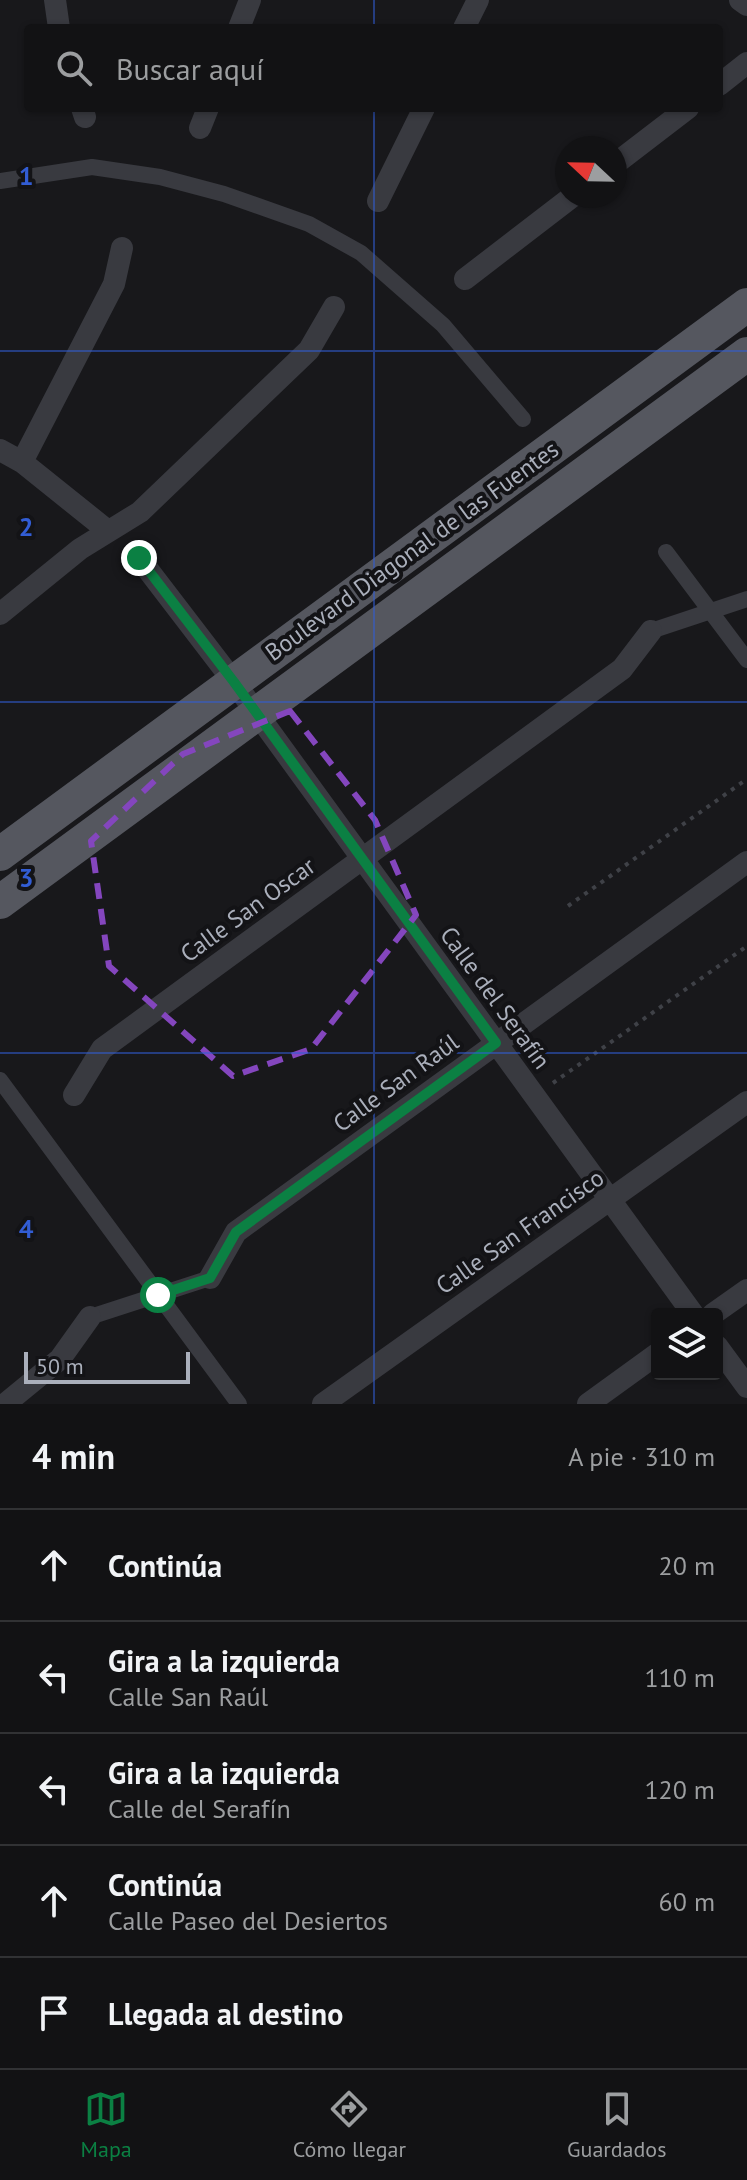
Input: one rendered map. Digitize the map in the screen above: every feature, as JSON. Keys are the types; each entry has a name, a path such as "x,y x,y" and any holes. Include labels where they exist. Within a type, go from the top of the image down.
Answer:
{"main road":[{"name":"Boulevard Diagonal de las Fuentes","path":"0,854 747,305"},
{"name":"Boulevard Diagonal de las Fuentes","path":"0,902 747,354"}],"street":[{"path":"55,0 58,24"},
{"path":"241,24 250,0"},
{"path":"466,24 478,0"},
{"path":"740,0 747,5"},
{"path":"723,82 747,63"},
{"path":"378,201 422,112"},
{"path":"627,155 683,112"},
{"path":"0,181 92,167 160,177 211,190 309,224 361,253 443,325 523,419"},
{"path":"465,279 557,208"},
{"path":"22,462 114,284 122,248"},
{"path":"0,614 108,531 140,512 309,350 334,307"},
{"path":"0,450 22,462 108,531"},
{"path":"666,552 747,660"},
{"name":"Calle del Serafín","path":"139,558 234,682 689,1308"},
{"path":"651,631 747,599"},
{"name":"Calle San Oscar","path":"74,1095 102,1049 622,669 651,631"},
{"name":"Calle San Raúl","path":"210,1278 236,1232 747,862"},
{"path":"0,1080 239,1404"},
{"name":"Calle San Francisco","path":"323,1404 747,1102"},
{"path":"5,1404 60,1359 90,1317 210,1278"},
{"path":"722,1308 747,1290"},
{"path":"723,1354 747,1387"},
{"path":"588,1404 651,1358"}],"path":[{"path":"568,906 747,779"},
{"path":"535,1096 747,946"}],"highlighted area":[{"path":"290,711 375,820 416,915 311,1049 233,1076 109,966 91,841 183,754"}],"route":[{"path":"139,558 234,682 496,1043 236,1232 210,1278 158,1295"}]}
